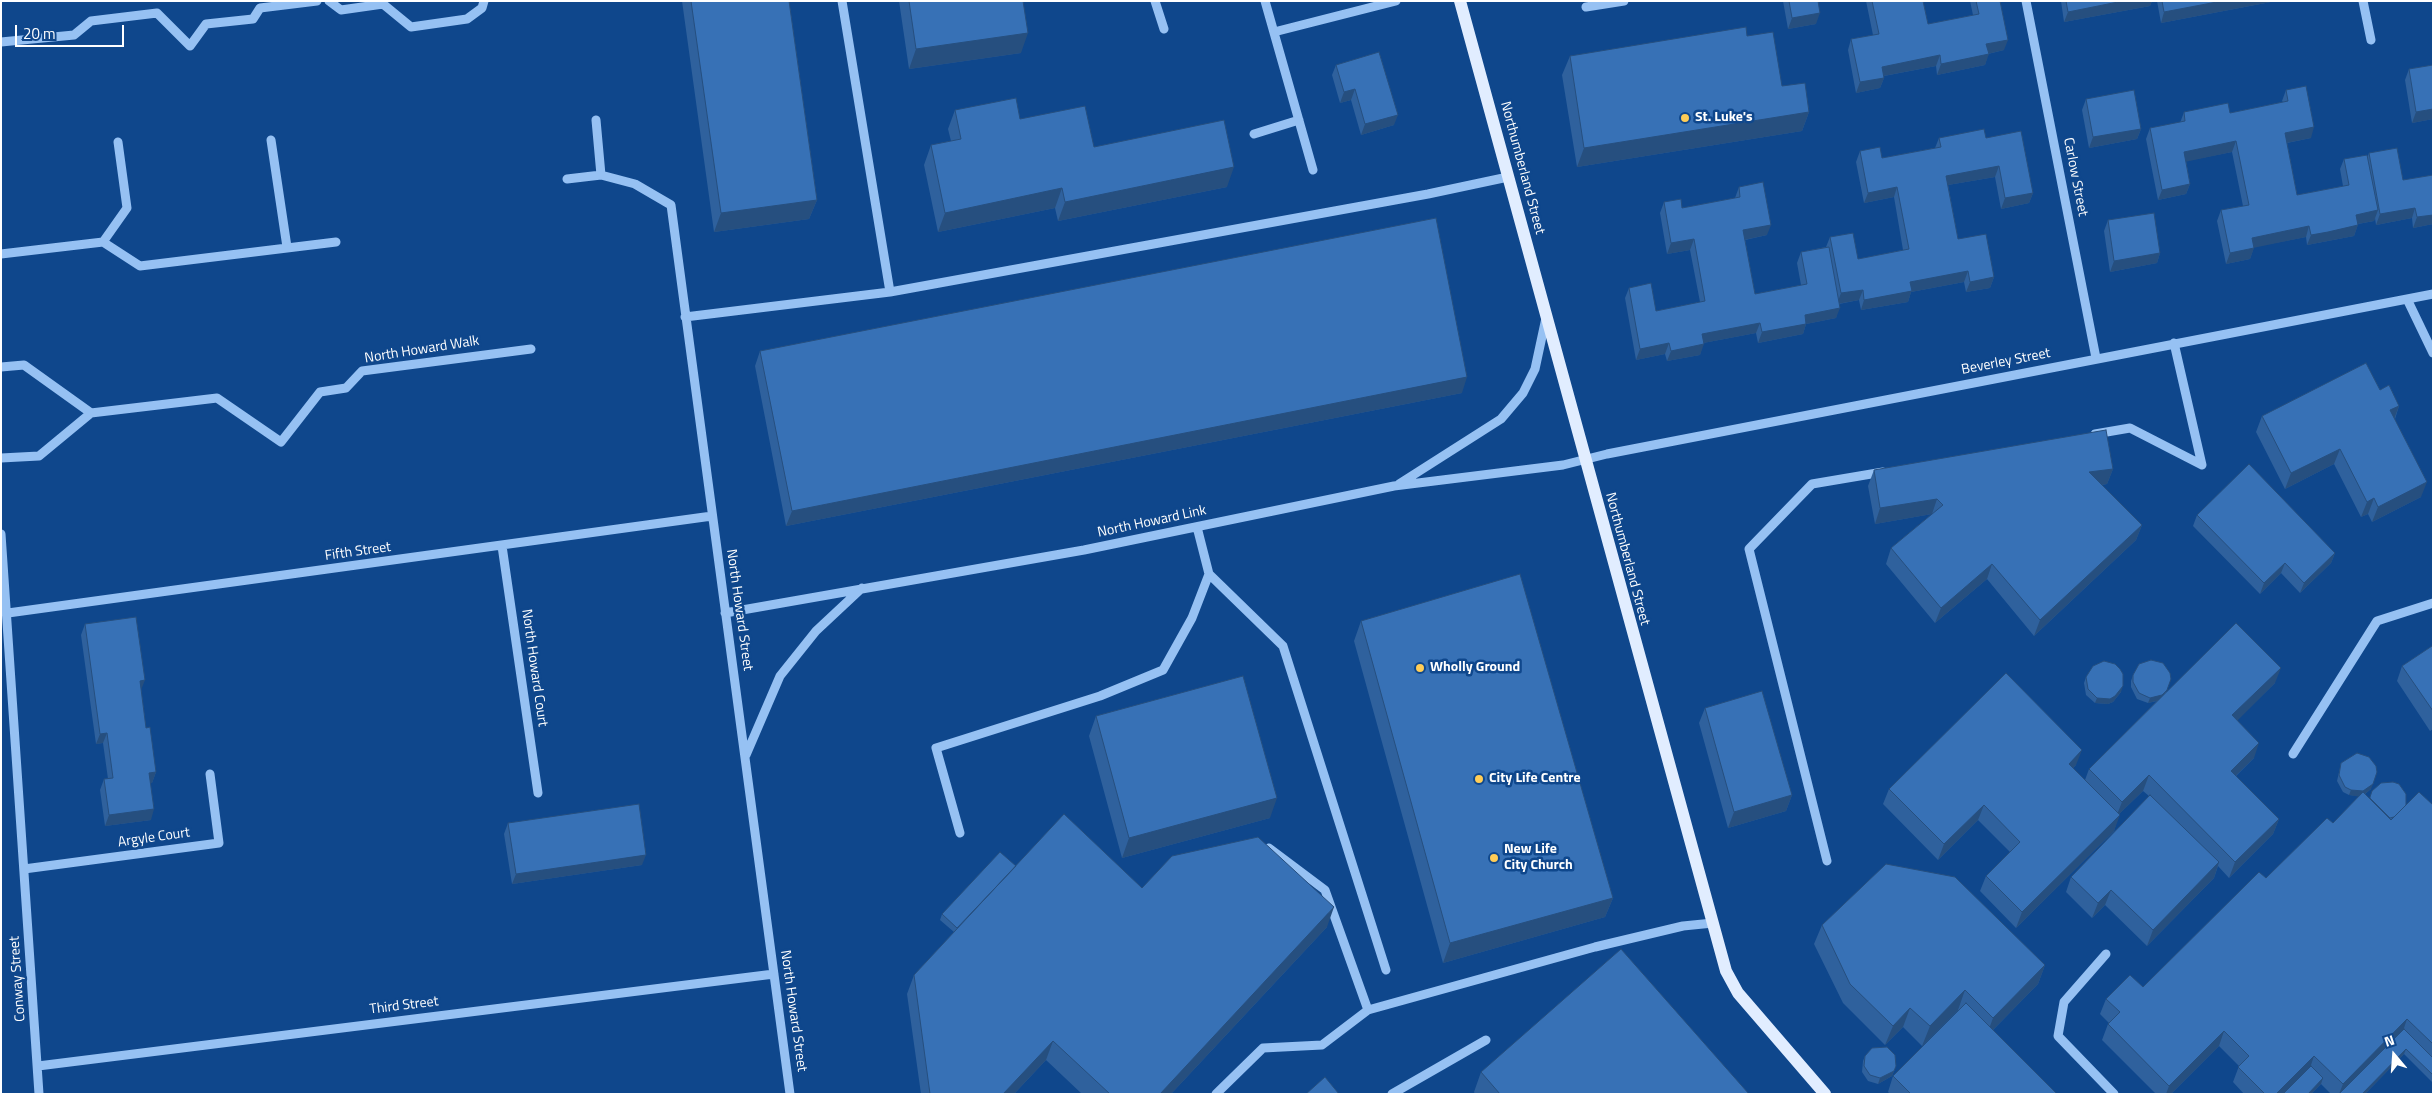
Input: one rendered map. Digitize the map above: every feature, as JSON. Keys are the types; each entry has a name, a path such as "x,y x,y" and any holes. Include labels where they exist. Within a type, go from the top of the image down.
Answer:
{"main road":[{"name":"Northumberland Street","path":"1460,1 1584,460 1726,971 1738,993 1825,1094"}],"street":[{"path":"1,42 74,35 91,21 157,14 190,46 206,24 253,19 260,8 318,1"},
{"path":"330,1 341,10 383,4 411,27 467,19 482,8 484,1"},
{"path":"842,1 890,292"},
{"path":"1155,1 1164,30"},
{"path":"1265,1 1313,170"},
{"path":"1274,32 1396,1"},
{"path":"1586,7 1624,1"},
{"name":"Carlow Street","path":"2026,1 2096,358"},
{"path":"2363,1 2371,40"},
{"path":"596,120 601,175"},
{"path":"1254,134 1299,120"},
{"path":"271,140 286,247"},
{"path":"103,242 127,208 118,142"},
{"name":"North Howard Street","path":"568,179 601,175 635,184 671,206 790,1094"},
{"path":"685,316 890,292 1428,194 1508,177"},
{"path":"1,254 103,242 140,266 336,242"},
{"name":"Beverley Street","path":"1584,460 2096,358 2433,294"},
{"path":"2406,299 2433,353"},
{"path":"1394,486 1501,419 1523,393 1535,369 1546,317"},
{"path":"2082,436 2130,428 2202,465 2174,343"},
{"name":"North Howard Walk","path":"90,413 217,398 281,442 320,392 346,388 362,371 531,349"},
{"path":"1,367 24,365 90,413 39,456 1,458"},
{"name":"North Howard Link","path":"725,614 862,588 1084,550 1394,486 1546,468 1584,460"},
{"path":"1827,862 1749,549 1812,484 1889,471"},
{"name":"Fifth Street","path":"8,613 712,516"},
{"path":"1196,527 1209,574 1283,646 1386,970"},
{"name":"Conway Street","path":"1,534 8,613 39,1094"},
{"name":"North Howard Court","path":"502,546 538,793"},
{"path":"960,833 936,748 1100,696 1163,670 1192,618 1209,574"},
{"path":"745,757 780,676 816,631 862,588"},
{"path":"2293,754 2376,621 2433,603"},
{"name":"Argyle Court","path":"24,869 219,842 210,774"},
{"path":"1264,845 1325,890 1368,1010"},
{"path":"1216,1094 1263,1048 1322,1045 1368,1010 1595,947 1682,926 1713,923"},
{"path":"2106,954 2064,1002 2058,1036 2114,1094"},
{"name":"Third Street","path":"38,1066 774,974"},
{"path":"1392,1094 1486,1040"}],"building":[{"path":"691,1 789,1 817,200 721,213"},
{"path":"909,1 1023,1 1028,33 916,49"},
{"path":"1789,1 1818,1 1820,13 1792,18"},
{"path":"1872,1 1923,1 1928,24 1979,14 1976,1 2000,1 2008,40 1986,44 1989,54 1941,64 1940,55 1882,67 1884,78 1860,82 1851,39 1879,34"},
{"path":"2066,1 2123,1 2068,12"},
{"path":"2162,1 2222,1 2164,12"},
{"name":"St. Luke's","path":"1746,27 1747,36 1773,32 1782,86 1805,83 1809,112 1584,148 1570,56"},
{"path":"1379,52 1398,115 1365,124 1355,89 1344,92 1336,65"},
{"path":"2433,65 2433,109 2416,112 2409,69"},
{"path":"2306,86 2314,127 2285,133 2297,195 2349,185 2344,159 2367,155 2378,210 2356,215 2358,225 2311,235 2309,226 2252,238 2254,248 2230,253 2221,210 2249,205 2236,141 2184,152 2190,184 2162,190 2150,128 2185,121 2184,112 2228,103 2230,113 2288,101 2286,90"},
{"path":"2134,90 2141,129 2093,137 2086,99"},
{"path":"1016,98 1020,119 1085,106 1094,147 1224,120 1234,167 1065,202 1062,188 945,213 931,145 961,139 955,110"},
{"path":"1984,129 1986,138 2021,131 2033,193 2005,198 1999,166 1946,176 1958,239 1986,234 1994,277 1970,282 1968,271 1910,282 1912,291 1864,300 1863,290 1841,293 1830,237 1853,233 1858,259 1909,249 1897,187 1868,193 1860,151 1880,147 1882,158 1941,147 1939,138"},
{"path":"2397,148 2403,180 2433,175 2433,215 2417,217 2415,208 2380,214 2369,153"},
{"path":"1763,182 1771,225 1743,230 1755,294 1807,284 1801,252 1829,247 1840,308 1805,315 1806,324 1762,332 1760,323 1702,334 1704,344 1671,351 1669,343 1640,349 1629,288 1651,283 1656,311 1705,301 1694,239 1671,243 1664,202 1681,199 1682,208 1740,197 1739,187"},
{"path":"2154,213 2160,253 2114,261 2108,220"},
{"path":"1436,218 1467,377 792,511 760,351"},
{"path":"2366,363 2380,390 2389,385 2399,406 2390,410 2427,482 2378,507 2374,498 2367,502 2340,449 2291,473 2262,416"},
{"path":"2106,430 2113,469 2089,472 2142,525 2040,620 1992,564 1941,608 1891,548 1943,505 1937,499 1880,508 1874,470"},
{"path":"2249,464 2335,553 2304,583 2285,563 2264,583 2197,515"},
{"name":"City Life Centre","path":"1520,574 1613,898 1450,943 1361,621"},
{"path":"136,617 145,680 140,681 146,728 150,727 156,772 149,773 154,809 109,815 104,779 113,778 107,733 100,734 85,624"},
{"path":"2236,623 2281,668 2232,715 2259,743 2231,771 2279,819 2235,862 2149,775 2122,802 2089,769"},
{"path":"2433,647 2433,711 2402,666"},
{"path":"2151,660 2163,663 2170,673 2171,679 2167,690 2162,695 2150,698 2139,693 2133,682 2133,675 2139,664"},
{"path":"2104,661 2115,664 2123,674 2123,686 2110,699 2097,698 2088,689 2086,677 2093,666"},
{"path":"2006,673 2082,750 2069,764 2120,815 2022,912 1986,876 2020,842 1984,805 1944,844 1889,789"},
{"path":"1243,676 1277,798 1129,838 1096,716"},
{"path":"1762,691 1792,795 1734,812 1705,708"},
{"path":"2357,753 2369,757 2376,766 2377,772 2373,784 2363,791 2351,790 2345,787 2339,775 2341,763"},
{"path":"2393,782 2399,784 2406,794 2406,805 2394,817 2390,818 2370,797 2372,791 2381,783"},
{"path":"2363,792 2391,820 2419,792 2433,805 2433,1044 2407,1019 2343,1084 2314,1056 2276,1094 2265,1094 2238,1067 2249,1056 2224,1031 2169,1086 2108,1024 2120,1012 2106,999 2130,975 2143,987 2259,872 2266,878 2327,818 2333,823"},
{"path":"2150,795 2219,862 2153,930 2111,890 2098,903 2071,877"},
{"path":"639,804 646,855 516,874 508,823"},
{"path":"1064,814 1142,888 1172,856 1258,837 1334,907 1160,1094 1110,1094 1053,1041 1003,1094 930,1094 914,975"},
{"path":"1000,852 1016,866 957,928 942,914"},
{"path":"1886,864 1955,877 2045,965 1993,1018 1965,990 1930,1026 1910,1008 1893,1026 1850,984 1822,925"},
{"path":"1621,949 1749,1094 1500,1094 1481,1072"},
{"path":"1966,1003 2057,1094 1911,1094 1893,1076"},
{"path":"2404,1029 2433,1058 2433,1075 2406,1049 2362,1094 2339,1094"},
{"path":"1887,1047 1895,1055 1896,1066 1894,1071 1880,1078 1870,1075 1864,1066 1865,1056 1872,1048"},
{"path":"2311,1066 2323,1078 2308,1094 2283,1094"},
{"path":"1325,1077 1339,1094 1306,1094"}],"place":[{"name":"St. Luke's","path":"1685,118"},
{"name":"Wholly Ground","path":"1420,668"},
{"name":"City Life Centre","path":"1479,779"},
{"name":"New Life City Church","path":"1494,858"}]}
